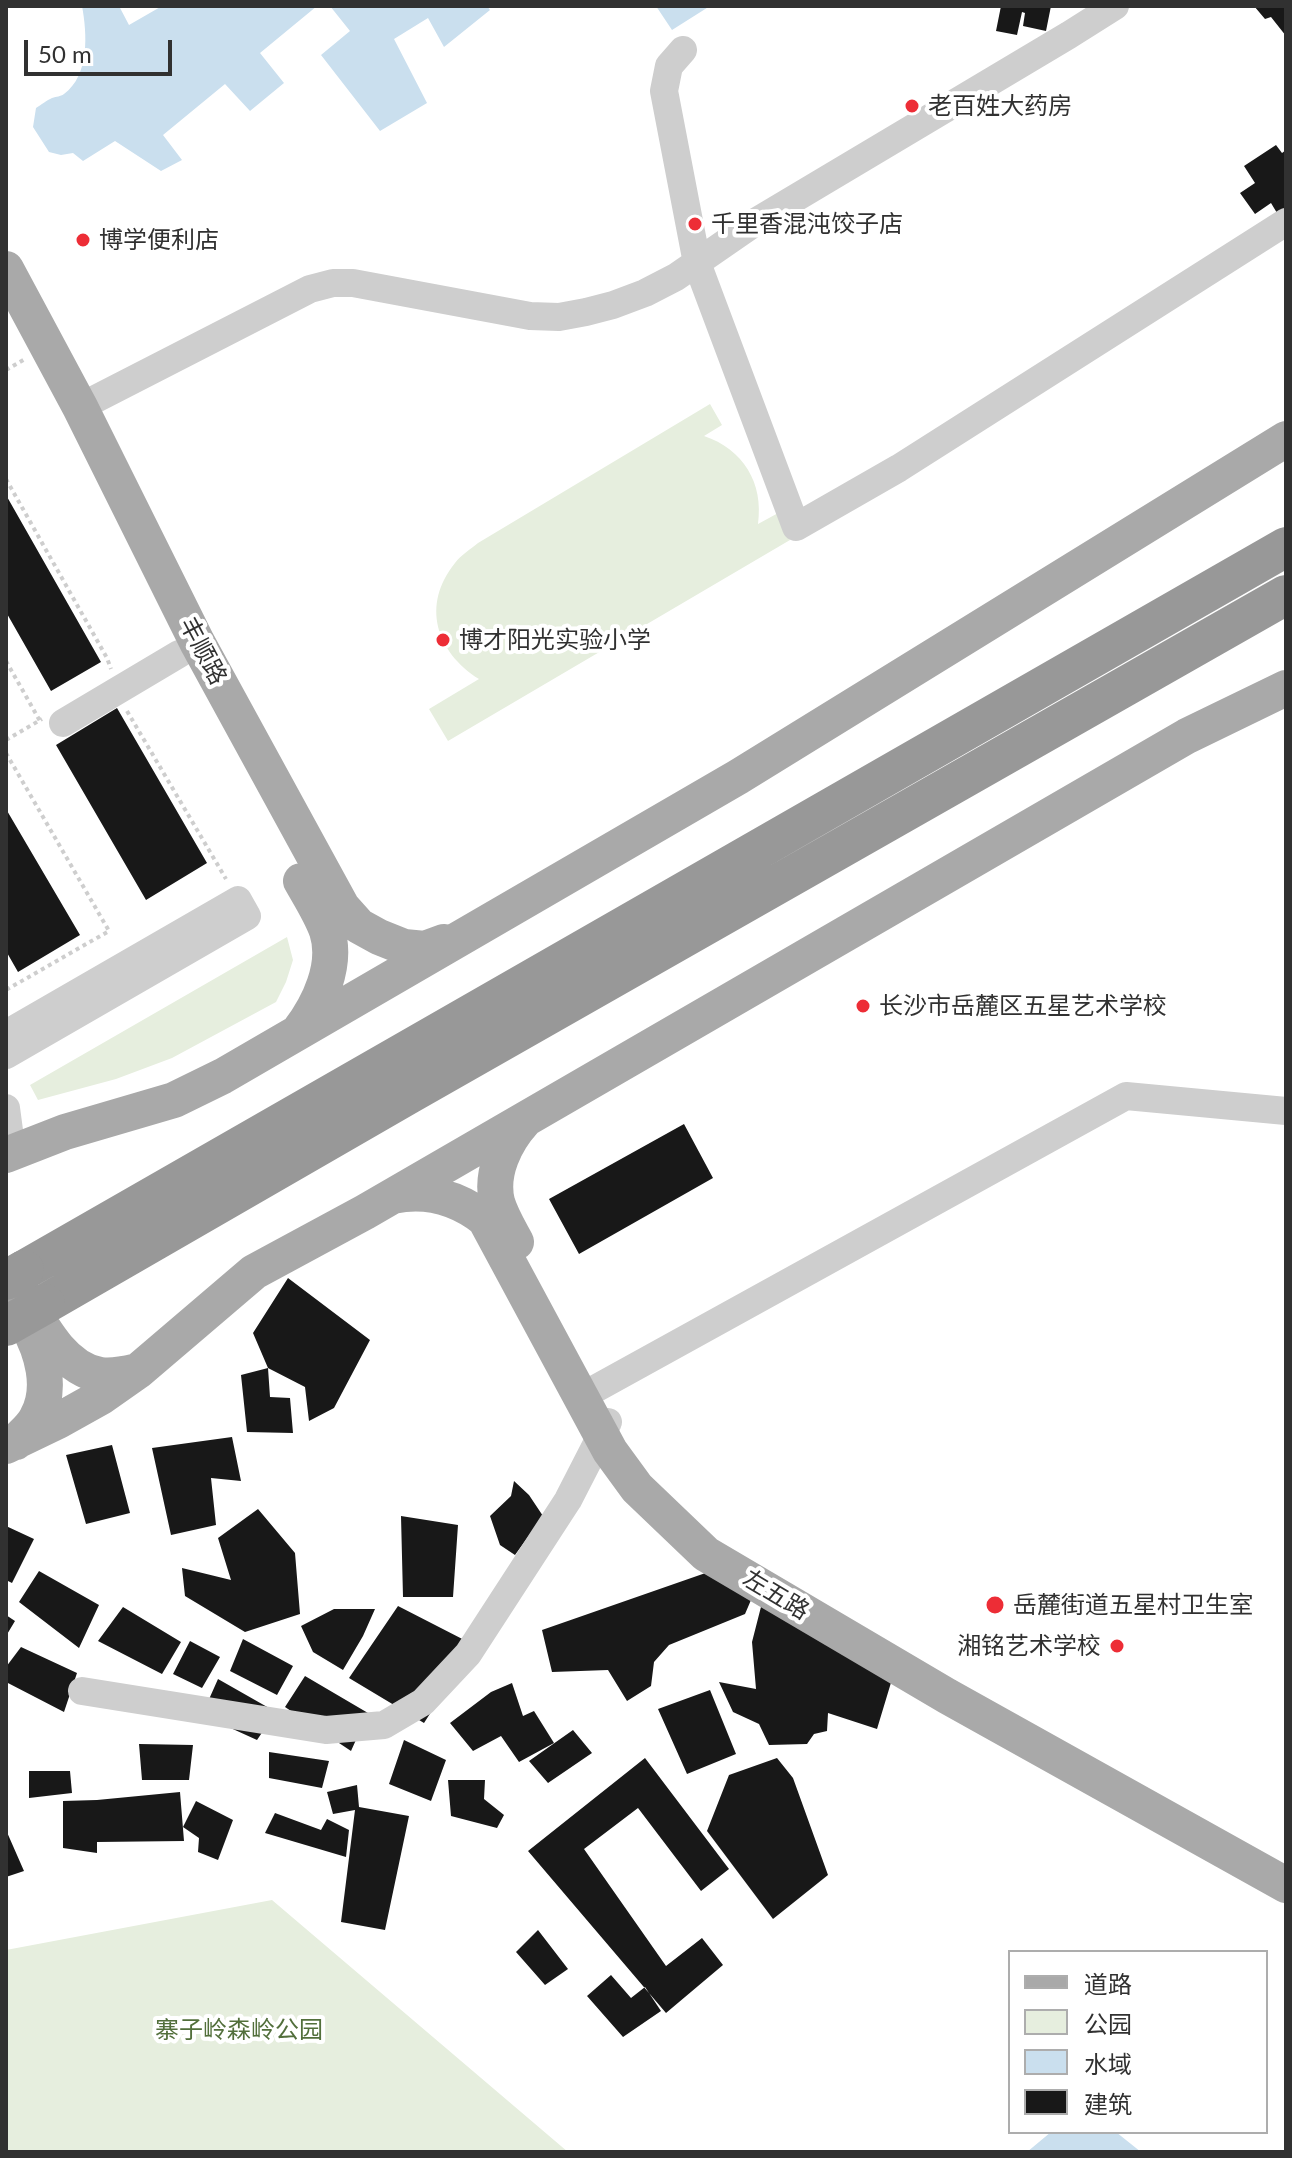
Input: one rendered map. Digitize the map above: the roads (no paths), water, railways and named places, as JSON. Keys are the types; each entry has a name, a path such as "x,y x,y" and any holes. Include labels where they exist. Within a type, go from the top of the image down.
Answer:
{"highway":[{"path":"878,780 964,720 1286,520"},
{"path":"11,1276 1286,547"},
{"path":"6,1326 1286,595"},
{"path":"1153,672 1286,606"}],"main road":[{"name":"丰顺路","path":"6,269 80,407 197,642 342,907 359,926 404,947 425,949 465,935"},
{"path":"6,316 17,363 179,654 327,932 331,950 329,969 314,1007 296,1035"},
{"path":"16,1155 65,1132 174,1100 296,1035 738,777 1286,439"},
{"path":"11,1444 101,1397 138,1371 254,1272 392,1196 1187,736 1286,688"},
{"name":"左五路","path":"526,1119 503,1152 497,1178 497,1200 504,1220 637,1488 706,1554 947,1696 1286,1885"},
{"name":"左五路","path":"392,1196 407,1193 435,1195 473,1210 485,1219 602,1414 659,1485 703,1528 746,1559 804,1594 1110,1762 1286,1864"},
{"path":"11,1276 45,1331 71,1361 86,1371 102,1375 138,1371"},
{"path":"11,1276 43,1362 45,1390 38,1417 11,1444"}],"street":[{"path":"80,407 310,289 333,283 353,283 530,316 559,317 623,301 676,277 757,221 1115,6"},
{"path":"683,50 669,66 664,91 697,263 796,527 911,461 1286,222"},
{"path":"51,722 179,654"},
{"path":"6,1034 238,900 247,916 6,1055"},
{"path":"82,1691 326,1730 384,1725 423,1702 468,1654 568,1500 602,1414 1126,1096 1286,1111"},
{"path":"6,1108 16,1155"}],"water":[{"path":"82,6 119,6 129,25 162,6 317,6 260,53 284,83 250,111 225,84 163,135 182,160 161,171 115,141 83,161 73,153 61,155 49,152 33,127 36,108 64,94 78,76 85,53"},
{"path":"330,6 487,6 490,10 444,47 428,18 394,39 427,103 380,131 321,55 350,31"},
{"path":"656,6 710,6 672,30"},
{"path":"1049,2134 1118,2134 1141,2152 1027,2152"}],"place":[{"name":"老百姓大药房","path":"912,106"},
{"name":"千里香混沌饺子店","path":"695,224"},
{"name":"博学便利店","path":"83,240"},
{"name":"博才阳光实验小学","path":"443,640"},
{"name":"长沙市岳麓区五星艺术学校","path":"863,1006"},
{"name":"岳麓街道五星村卫生室","path":"995,1605"},
{"name":"湘铭艺术学校","path":"1117,1646"}],"park label":[{"name":"寨子岭森岭公园","path":"239,2030"}]}
